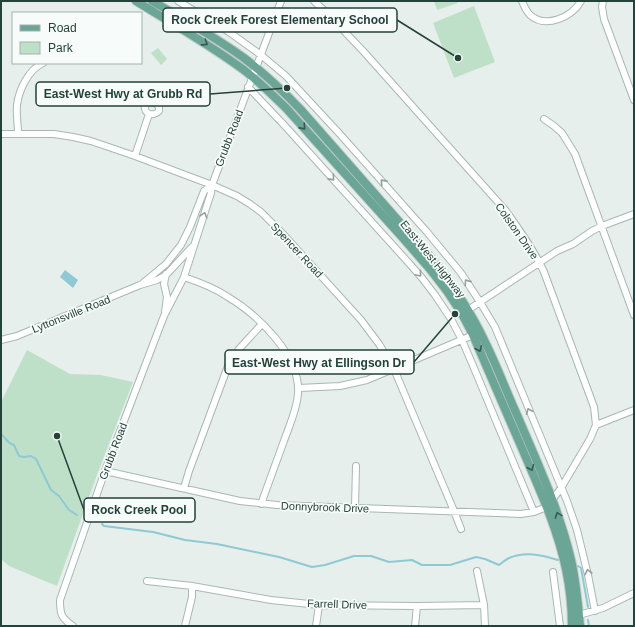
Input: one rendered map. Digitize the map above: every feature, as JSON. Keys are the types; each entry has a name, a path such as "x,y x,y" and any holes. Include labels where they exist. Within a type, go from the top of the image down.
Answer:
{"main road":[{"name":"East-West Highway","path":"136,1 199,39 238,65 286,108 408,243 447,291 461,312 473,335 549,503 563,530 572,562 580,626"},
{"name":"East-West Highway","path":"152,1 209,34 256,68 280,89 301,110 441,270 468,310 485,343 549,503 562,551 570,589 572,626"}],"street":[{"name":"East-West Highway","path":"178,1 229,32 261,55 286,76 427,232 461,273 495,327 561,488 583,549 595,611"},
{"name":"Grubb Road","path":"73,626 64,620 60,610 60,600 105,471 164,316 184,277 212,193 212,185 281,1"},
{"name":"Colston Drive","path":"314,1 364,52 506,211 522,233 540,262 544,272 594,407 596,424"},
{"path":"522,1 525,9 531,15 544,21 557,20 567,16 578,6 581,1"},
{"path":"603,1 602,7 604,19 634,100"},
{"path":"18,134 17,106 19,95 31,73 40,64"},
{"name":"East-West Highway","path":"248,87 291,132 422,278 451,319 462,340 534,512"},
{"path":"135,156 149,114"},
{"path":"544,119 562,133 575,154 634,315"},
{"name":"Spencer Road","path":"1,134 54,134 91,141 212,185 237,196 260,212 283,234 361,320 379,344 394,369 461,529"},
{"name":"Grubb Road","path":"164,316 166,297 164,284 166,264 181,246 204,191 212,185"},
{"path":"468,310 557,250 578,241 602,226 634,214"},
{"name":"Lyttonsville Road","path":"1,340 17,336 140,285 157,280 166,275 194,244"},
{"name":"Lyttonsville Road","path":"140,285 166,264"},
{"path":"184,277 208,286 228,296 245,308 280,344 288,356 296,376 299,388 297,406 261,504"},
{"path":"184,488 228,366 239,349 262,324"},
{"path":"299,388 354,384 394,369 473,335"},
{"path":"549,503 561,488 590,439 596,424 634,410"},
{"path":"354,507 356,466"},
{"name":"Donnybrook Drive","path":"105,471 261,504 520,514 540,510 549,503"},
{"path":"476,571 484,605 485,626"},
{"path":"553,572 560,626"},
{"name":"Farrell Drive","path":"147,581 192,586 271,600 319,605 484,605"},
{"path":"185,626 192,597 192,586"},
{"path":"579,614 595,611 609,606 634,593"},
{"path":"316,626 319,605"},
{"path":"415,626 417,606"}],"green space":[{"path":"434,1 457,1 458,3 437,10"},
{"path":"474,6 495,62 454,78 433,23"},
{"path":"158,48 167,59 161,65 151,53"},
{"path":"27,350 70,374 101,375 133,382 97,475 57,586 9,566 1,559 1,402"}],"water":[{"path":"65,270 78,280 73,288 60,277"}],"waterway":[{"path":"1,434 9,443 14,445 19,456 31,456 36,459 51,490 59,496 69,510 77,515"},
{"path":"102,524 104,526 153,532 185,540 217,544 279,557 312,567 325,565 354,556 371,556 389,562 412,560 422,565 450,565 476,557 499,565 509,558 527,554 540,555 558,560"},
{"path":"578,566 581,568 588,607"},
{"path":"588,620 589,626"}],"place":[{"name":"Rock Creek Forest Elementary School","path":"458,58"},
{"name":"East-West Hwy at Grubb Rd","path":"287,88"},
{"name":"East-West Hwy at Ellingson Dr","path":"455,314"},
{"name":"Rock Creek Pool","path":"57,436"}]}
